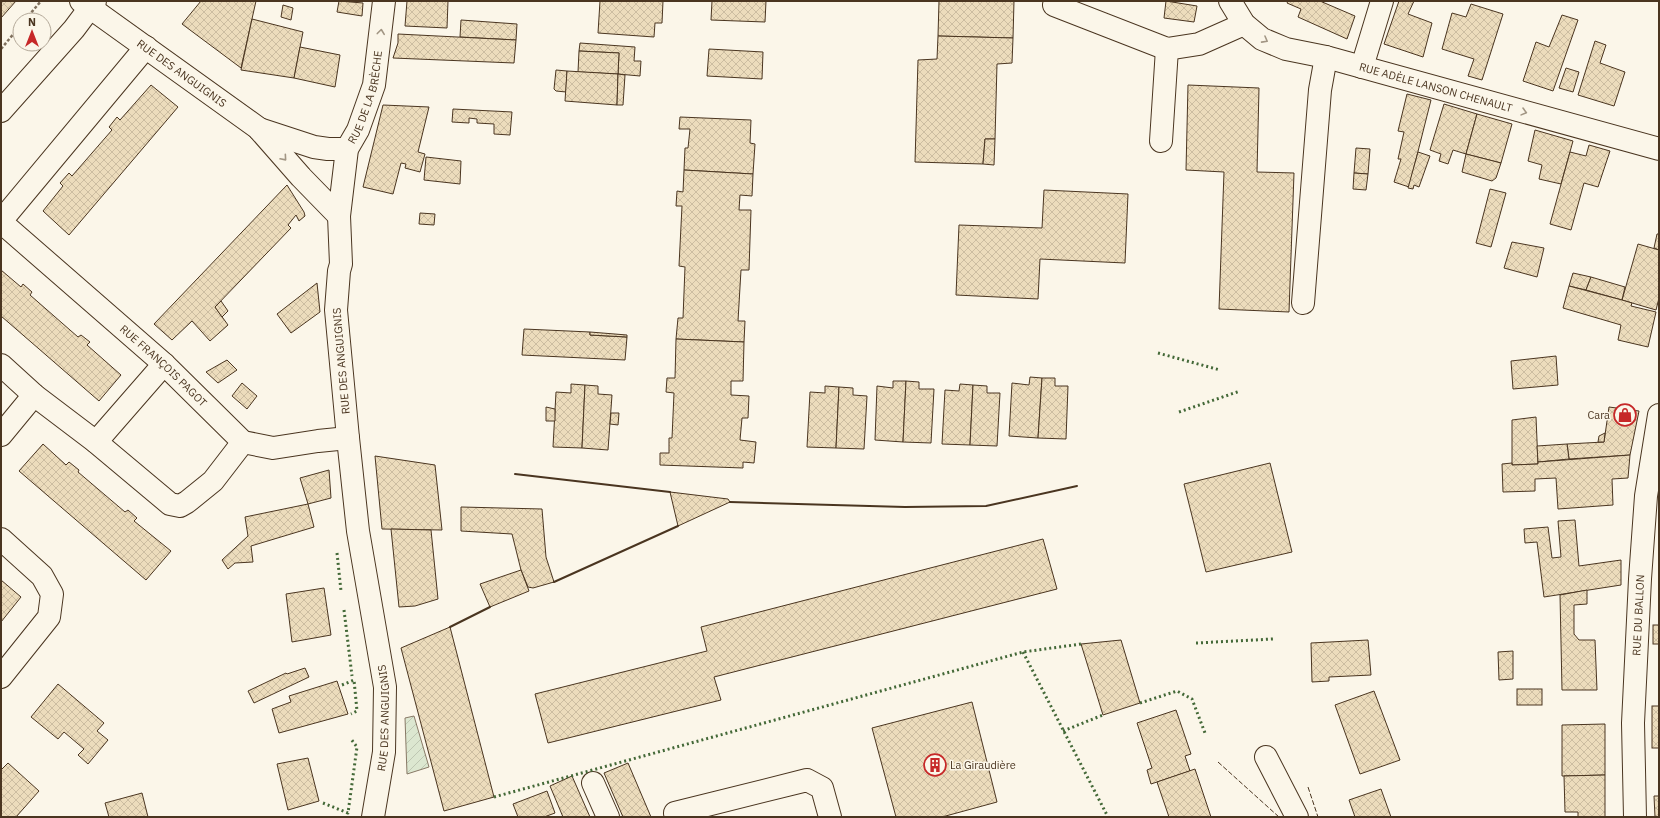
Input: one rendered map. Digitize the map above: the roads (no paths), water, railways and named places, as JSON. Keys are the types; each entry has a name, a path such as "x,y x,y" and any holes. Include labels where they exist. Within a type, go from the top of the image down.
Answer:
{"street":[{"name":"RUE DE LA BRÈCHE","path":"339,216 347,149 358,130 374,85 384,1"},
{"name":"RUE ADÈLE LANSON CHENAULT","path":"1230,1 1244,24 1262,39 1286,50 1326,57 1659,149"},
{"path":"1362,67 1382,1"},
{"path":"1,111 74,29 89,3"},
{"name":"RUE DES ANGUIGNIS","path":"89,3 146,47 258,128 301,177 339,216 341,264 339,271 336,310 348,438 358,531 385,687 384,752 373,817"},
{"path":"1054,5 1167,50 1199,44 1244,24"},
{"path":"1,222 146,47"},
{"path":"1161,141 1167,50"},
{"path":"1303,303 1320,90 1326,57"},
{"path":"258,128 314,147 347,149"},
{"name":"RUE FRANÇOIS PAGOT","path":"1,222 164,364 243,442"},
{"path":"96,442 164,364"},
{"path":"1,365 34,395 96,442 170,504 180,506 213,482 243,442 274,448 318,440 348,438"},
{"path":"1,435 34,395"},
{"name":"RUE DU BALLON","path":"1635,817 1633,723 1640,579 1646,496 1659,416"},
{"path":"1,539 42,576 52,594 49,617 1,677"},
{"path":"1266,757 1297,817"},
{"path":"675,813 807,780 822,788 830,817"},
{"path":"593,783 608,817"}],"place":[{"name":"Cara","path":"1625,415"},
{"name":"La Giraudière","path":"935,765"}]}
